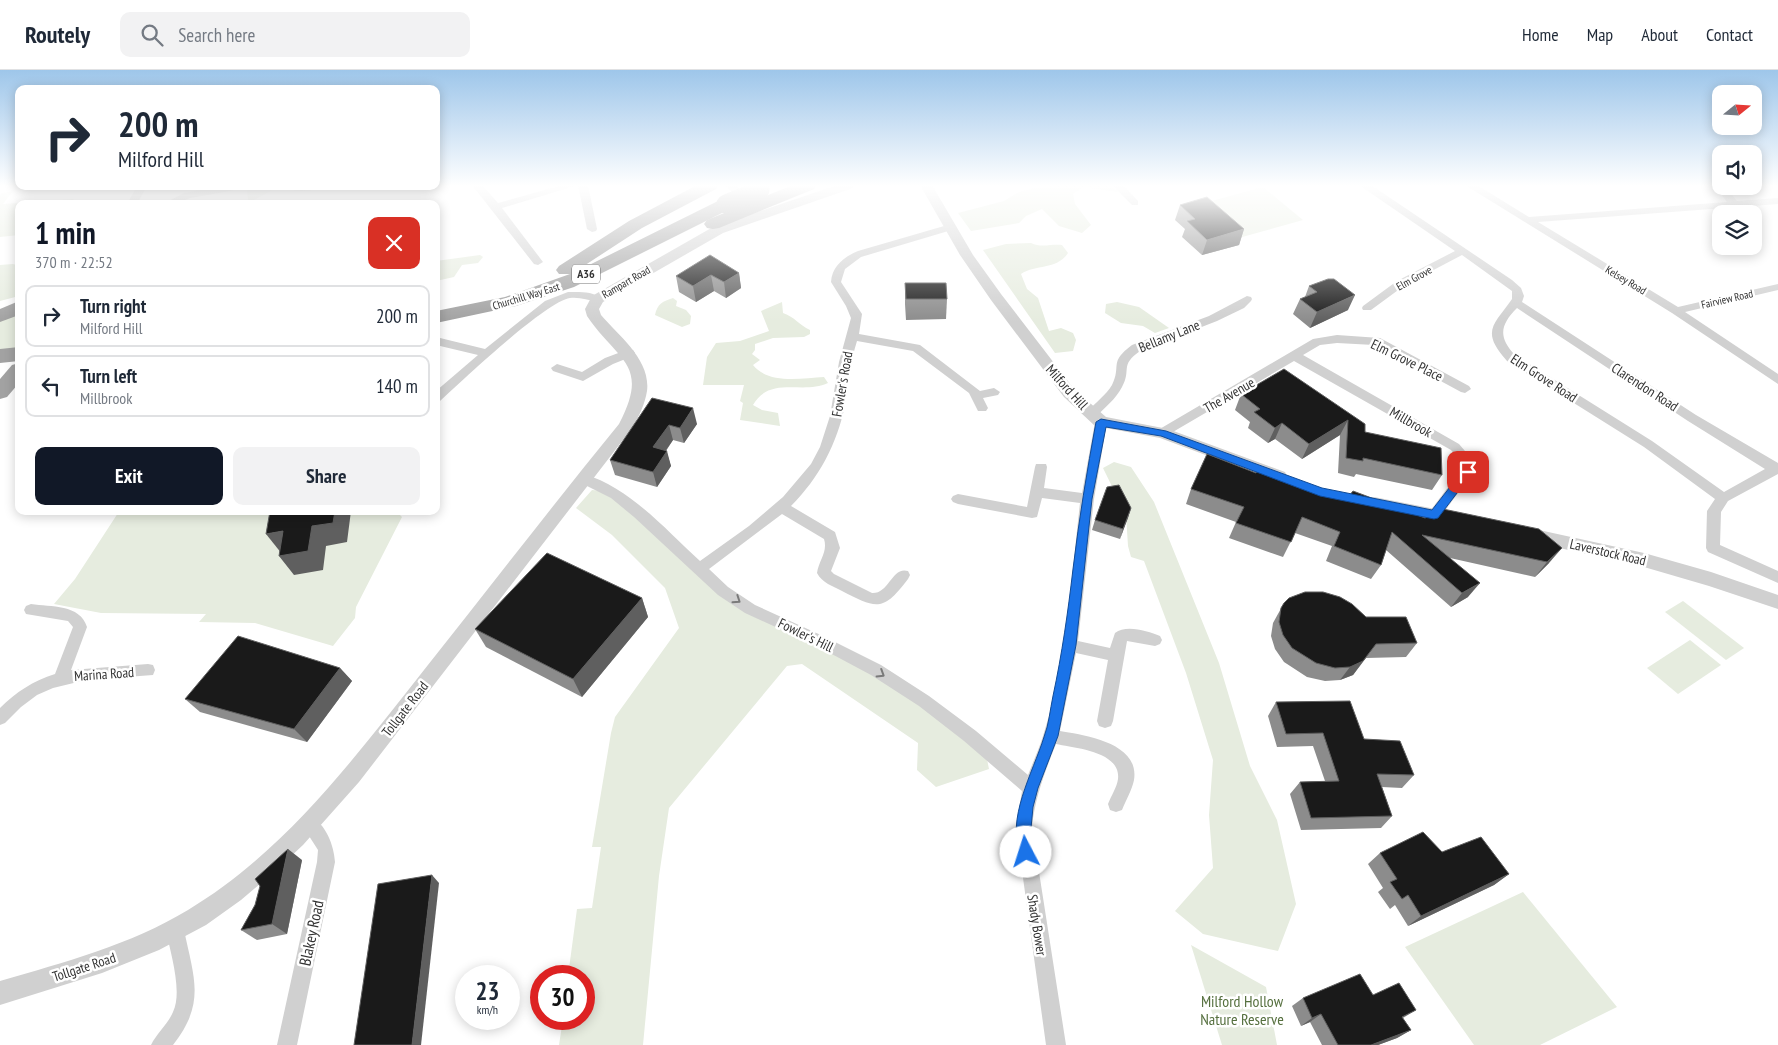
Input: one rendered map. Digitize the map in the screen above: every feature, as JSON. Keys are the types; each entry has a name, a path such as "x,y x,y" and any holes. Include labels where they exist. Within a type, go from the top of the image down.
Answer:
{"highway":[{"name":"Churchill Way East","path":"440,306 496,294 565,270 644,230"},
{"name":"Churchill Way East","path":"440,316 525,297 585,275 658,230"},
{"path":"585,275 671,246 702,230"},
{"path":"0,356 15,354"},
{"path":"0,392 15,375"}],"street":[{"path":"514,230 538,262"},
{"name":"Rampart Road","path":"597,299 717,230"},
{"name":"Fowler's Road","path":"699,569 782,507 810,476 826,448 834,426 856,314 836,282 840,268 852,258 862,253 939,230"},
{"name":"Milford Hill","path":"953,230 996,297 1027,339 1069,392 1097,418"},
{"path":"1432,230 1517,290 1519,296 1516,303"},
{"name":"Kelsey Road","path":"1546,230 1676,310 1778,380"},
{"name":"Elm Grove","path":"1367,308 1401,283 1462,251"},
{"name":"Fairview Road","path":"1676,310 1778,287"},
{"path":"440,394 487,353 543,308 560,297 576,294 597,299"},
{"name":"Tollgate Road","path":"0,993 87,967 140,948 175,930 199,916 237,889 310,825 364,762 625,427 634,412 638,399 640,374 629,353 594,316 592,309 597,299"},
{"name":"Bellamy Lane","path":"1097,418 1118,384 1120,362 1124,356 1136,348 1217,317 1244,303 1247,299"},
{"name":"Clarendon Road","path":"1516,303 1692,418 1777,468"},
{"name":"Elm Grove Road","path":"1516,303 1502,317 1497,332 1497,341 1511,358 1648,444 1723,498"},
{"path":"851,336 916,348 974,391 982,408"},
{"path":"916,348 922,344 922,337"},
{"name":"Elm Grove Place","path":"1295,356 1317,342 1337,339 1376,341 1465,389"},
{"path":"440,342 487,353"},
{"path":"557,368 583,377 609,361 629,353"},
{"name":"The Avenue","path":"1162,433 1295,356"},
{"name":"Millbrook","path":"1295,356 1455,447 1465,458 1468,472 1434,515"},
{"path":"976,396 994,392"},
{"path":"1097,418 1162,433 1293,482"},
{"name":"Shady Bower","path":"1056,1045 1026,852 1024,828 1026,807 1031,788 1051,736 1070,645 1097,418"},
{"path":"958,499 1032,513 1038,492 1041,467"},
{"path":"1777,468 1723,498 1714,511 1713,548 1778,576"},
{"name":"Fowler's Hill","path":"584,479 598,484 624,501 723,591 750,609 818,640 876,670 924,701 1031,788"},
{"path":"1038,492 1087,499"},
{"path":"1358,500 1469,522"},
{"path":"782,507 830,536 834,545 833,554 824,566 824,572 829,578 870,599 877,600 884,598 904,575"},
{"name":"Laverstock Road","path":"1518,532 1644,560 1711,579 1778,602"},
{"name":"Marina Road","path":"31,610 72,616 78,621 80,627 78,636 61,678"},
{"path":"1105,721 1120,637 1124,634 1155,640"},
{"path":"1070,645 1116,656"},
{"name":"Marina Road","path":"0,718 9,707 25,694 61,678 88,673 148,670"},
{"path":"1051,736 1107,749 1116,754 1124,766 1127,777 1116,804"},
{"name":"Blakey Road","path":"287,1045 326,862 326,848 310,825"},
{"path":"161,1045 177,1025 184,1010 186,996 175,930"}],"green space":[{"path":"0,230 15,230 15,235 0,237"},
{"path":"1226,230 1265,230 1235,239"},
{"path":"1031,243 1042,246 1062,245 1068,253 1058,262 1021,274 1027,289 1038,298 1049,331 1061,328 1073,333 1076,340 1073,351 1055,353 983,250 1006,244"},
{"path":"480,255 483,257 478,263 462,265 454,277 440,280 440,260"},
{"path":"0,265 15,265 15,297 0,301"},
{"path":"673,298 677,301 676,306 686,310 691,316 690,324 682,327 655,315 657,308 661,304"},
{"path":"782,302 783,313 810,330 810,334 804,337 773,338 755,344 755,350 752,354 760,360 753,365 760,371 777,378 824,377 828,383 808,387 778,388 760,396 753,405 762,410 778,413 780,426 740,420 743,403 740,401 744,385 703,385 707,357 716,343 740,341 769,331 761,311"},
{"path":"1117,302 1139,307 1169,328 1155,333 1143,326 1121,323 1105,313 1106,304"},
{"path":"15,312 15,351 0,351 0,321"},
{"path":"1114,462 1131,467 1154,502 1219,663 1250,766 1277,820 1296,904 1278,951 1203,934 1175,911 1213,868 1209,815 1213,760 1186,673 1144,561 1131,557 1128,546 1126,515 1103,468"},
{"path":"592,490 603,491 614,498 720,595 874,674 916,702 987,759 989,769 936,787 917,770 918,743 802,664 787,666 669,808 659,876 643,1045 559,1045 561,1030 595,1030 595,965 569,965 577,909 592,908 601,847 592,847 615,717 679,628 665,588 612,535 576,508"},
{"path":"117,515 400,515 402,517 356,607 355,618 333,646 255,623 199,622 206,614 101,613 54,604 75,579"},
{"path":"1683,601 1744,648 1726,660 1665,612"},
{"path":"1690,640 1721,665 1678,694 1647,668"},
{"path":"1523,892 1617,1007 1540,1045 1474,1045 1405,947"},
{"name":"Milford Hollow Nature Reserve","path":"1191,945 1266,987 1277,1045 1222,1045"}],"building":[{"path":"1197,230 1239,230 1207,240"},
{"path":"710,255 739,273 724,282 711,275 693,286 676,276"},
{"path":"1328,279 1334,279 1355,295 1317,312 1300,299 1317,292 1309,286"},
{"path":"905,283 946,283 947,299 906,299"},
{"path":"1284,369 1365,424 1365,432 1441,448 1442,475 1363,458 1363,461 1346,458 1348,420 1309,444 1282,423 1275,428 1254,412 1260,409 1241,394"},
{"path":"652,398 693,408 680,428 669,425 653,447 667,451 653,472 610,460"},
{"path":"1207,454 1256,473 1259,467 1332,493 1334,491 1349,496 1353,491 1425,518 1443,509 1539,529 1562,548 1547,562 1422,535 1480,583 1462,593 1392,532 1381,565 1334,546 1340,532 1302,517 1291,542 1236,523 1244,507 1191,489"},
{"path":"1119,485 1131,508 1123,529 1095,520 1107,487"},
{"path":"269,515 334,515 333,523 312,526 308,551 279,556 283,531 266,534"},
{"path":"547,553 642,598 573,679 475,629"},
{"path":"1305,592 1323,592 1340,597 1352,604 1366,617 1406,617 1417,643 1376,644 1363,661 1350,667 1335,668 1316,663 1292,648 1283,635 1279,622 1281,608 1284,603 1289,598"},
{"path":"238,636 340,668 294,729 185,699"},
{"path":"1350,701 1364,739 1400,741 1414,775 1377,774 1392,816 1311,818 1300,782 1339,781 1323,733 1286,734 1276,702"},
{"path":"1423,832 1442,852 1481,837 1509,874 1421,916 1408,895 1402,899 1390,882 1397,879 1380,853"},
{"path":"288,849 272,924 241,930 255,905 260,886 255,879"},
{"path":"432,875 412,1045 354,1045 378,884"},
{"path":"1360,974 1373,995 1399,983 1416,1010 1402,1017 1411,1030 1371,1045 1338,1045 1321,1014 1312,1018 1303,998"}],"route":[{"path":"1026,852 1024,828 1026,807 1031,788 1051,736 1070,645 1087,499 1099,442 1101,422 1162,433 1320,492 1434,515 1468,472"}]}
